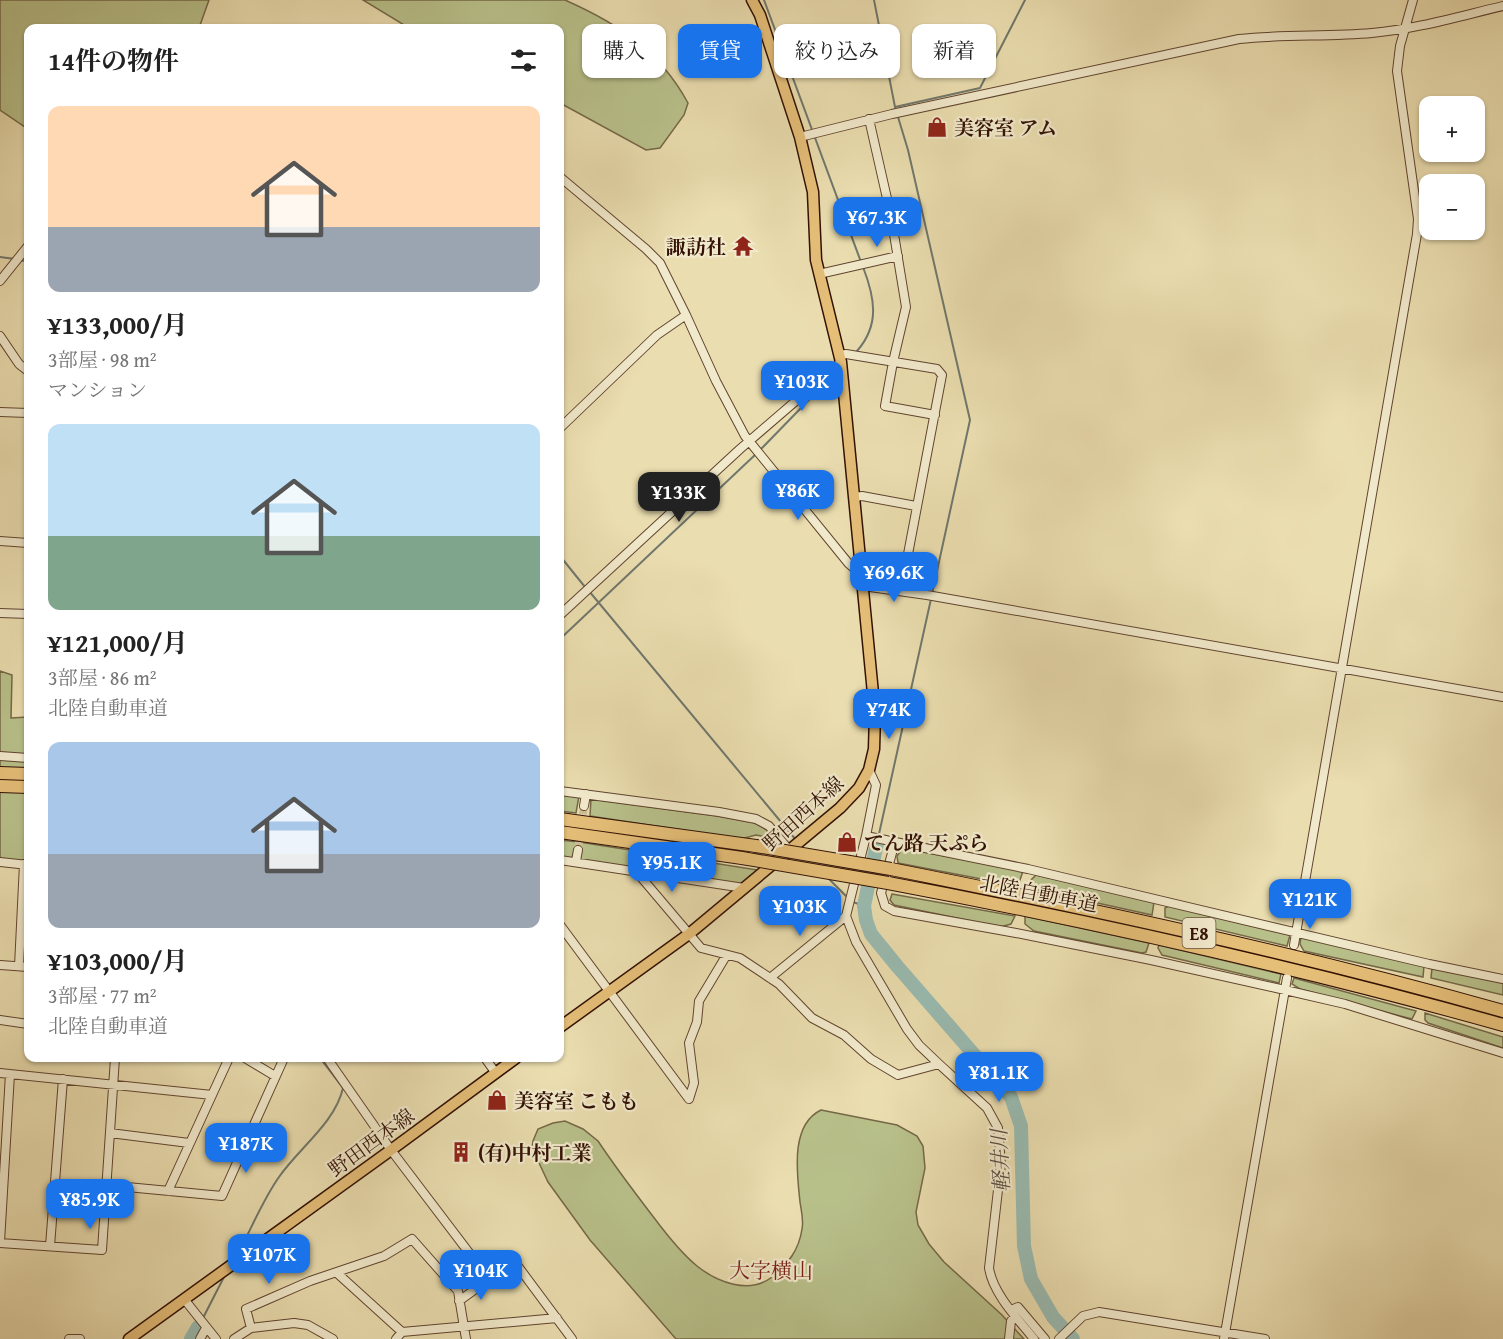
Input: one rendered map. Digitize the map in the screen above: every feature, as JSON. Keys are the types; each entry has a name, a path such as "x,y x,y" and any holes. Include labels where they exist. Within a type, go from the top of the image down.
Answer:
{"highway":[{"path":"0,773 24,774"},
{"path":"0,786 24,788"},
{"name":"北陸自動車道","path":"564,820 756,846 891,869 1133,918 1345,968 1503,1011"},
{"name":"北陸自動車道","path":"564,833 742,858 888,883 1134,932 1321,976 1503,1025"}],"main road":[{"name":"野田西本線","path":"564,1024 689,934 840,808 859,788 869,770 874,749 876,729 841,358 816,260 813,192 800,137 760,15 752,0"},
{"name":"野田西本線","path":"129,1339 510,1062"}],"street":[{"path":"1294,945 1418,234 1418,219 1397,71 1398,57 1413,0"},
{"path":"800,137 869,119 1239,39 1263,36 1369,33 1405,29 1503,6"},
{"path":"869,119 891,216 906,307 885,406 935,416"},
{"path":"564,180 660,263 716,381 750,441 849,564 855,569 861,569"},
{"path":"0,281 24,250"},
{"path":"819,274 898,256"},
{"path":"564,424 657,335 686,315"},
{"path":"0,336 24,368"},
{"path":"564,611 846,354 937,369 943,377 901,591"},
{"path":"0,412 24,413"},
{"path":"854,497 862,496 916,506"},
{"path":"0,541 24,543"},
{"path":"863,586 932,596 1503,697"},
{"path":"0,613 24,614"},
{"path":"0,756 24,758"},
{"path":"869,770 876,785 869,836 846,916 856,942 907,1029 939,1065 987,1108 998,1128 1000,1164 989,1268 994,1283 1013,1313 1034,1339"},
{"path":"564,791 756,819 769,826 790,851"},
{"path":"584,806 586,794"},
{"path":"869,836 1028,869 1503,980"},
{"path":"896,842 881,893 885,906 894,911 1151,960 1285,990 1356,1007 1503,1053"},
{"path":"576,861 578,850"},
{"path":"564,860 744,888"},
{"path":"0,862 24,864"},
{"path":"635,870 701,948 740,958 779,984 812,1018 844,1035 871,1059 898,1075 939,1065"},
{"path":"770,978 846,916"},
{"path":"564,931 689,1099 694,1083 689,1043 697,1022 699,1001 726,956"},
{"path":"0,964 24,967"},
{"path":"1224,1335 1287,978"},
{"path":"0,1020 24,1023"},
{"path":"10,1074 0,1243 102,1250 115,1062"},
{"path":"168,1191 227,1062"},
{"path":"252,1062 275,1076"},
{"path":"106,1185 222,1196 282,1062"},
{"path":"330,1062 391,1150 489,1279"},
{"path":"488,1062 495,1072"},
{"path":"0,1073 212,1095"},
{"path":"50,1246 63,1079"},
{"path":"110,1133 189,1143"},
{"path":"251,1328 246,1309 310,1281 384,1256 412,1239 458,1291 466,1339"},
{"path":"459,1301 514,1261 572,1339"},
{"path":"337,1273 399,1335 464,1326 557,1318"},
{"path":"184,1299 216,1339"},
{"path":"1009,1339 1011,1321 1016,1307 1022,1310 1045,1339"},
{"path":"1059,1339 1083,1316 1099,1311 1224,1335 1265,1339"},
{"path":"234,1339 251,1328 281,1324 301,1324 333,1339"},
{"path":"200,1339 205,1327"},
{"path":"69,1339 80,1339"}],"green space":[{"path":"0,0 209,0 200,24 24,24 24,126 0,110"},
{"path":"363,0 565,0 585,9 612,24 582,24 582,78 666,78 666,70 688,103 684,115 660,148 646,150 564,105 564,24 402,24"},
{"path":"0,671 12,675 11,718 24,717 24,865 0,862"},
{"path":"564,794 579,796 576,813 564,812"},
{"path":"591,799 755,823 776,839 756,835 741,839 590,816"},
{"path":"564,840 764,871 744,888 564,860"},
{"path":"903,848 1023,871 1018,886 898,863 897,856"},
{"path":"1036,875 1154,902 1152,915 1029,888 1031,880"},
{"path":"892,894 1015,916 1011,924 1000,927 894,905 890,900"},
{"path":"1169,906 1290,935 1287,946 1165,917 1165,908"},
{"path":"1025,916 1149,943 1146,952 1142,953 1034,931 1025,924"},
{"path":"1301,937 1424,966 1423,977 1304,951 1300,944"},
{"path":"1159,945 1281,974 1279,983 1162,955 1158,948"},
{"path":"1432,968 1503,983 1503,995 1431,978"},
{"path":"1294,978 1416,1011 1412,1019 1300,989 1292,984"},
{"path":"1425,1013 1503,1037 1503,1048 1428,1023 1425,1020"},
{"path":"821,1110 897,1125 917,1136 923,1146 925,1168 916,1212 918,1225 929,1244 944,1262 1002,1315 1024,1339 676,1339 590,1240 548,1182 532,1148 538,1129 553,1123 565,1121 583,1129 598,1141 664,1231 691,1261 705,1272 723,1281 743,1286 753,1285 772,1277 788,1262 801,1237 803,1222 797,1164 800,1138 811,1117"}],"waterway":[{"path":"764,0 861,262"},
{"path":"874,0 895,107 908,150 970,420 932,594"},
{"path":"895,107 980,88 1025,0"},
{"path":"0,257 15,259"},
{"path":"857,351 869,331 873,311 863,267"},
{"path":"760,450 838,370"},
{"path":"564,635 756,454"},
{"path":"564,561 585,587"},
{"path":"589,591 796,840"},
{"path":"877,843 931,599"},
{"name":"軽井川","path":"877,843 864,906 871,934 1011,1097 1021,1126 1024,1246 1031,1279 1053,1317 1073,1339"},
{"path":"829,879 848,898"},
{"path":"853,902 864,906"},
{"path":"237,1255 273,1186 287,1166 325,1124 339,1101 343,1088 323,1062"},
{"path":"203,1318 225,1275"},
{"path":"191,1339 198,1327"}],"tunnel":[{"path":"578,850 584,806"}],"place":[{"name":"美容室 アム","path":"937,127"},
{"name":"諏訪社","path":"743,246"},
{"name":"てん路 天ぷら","path":"847,842"},
{"name":"美容室 こもも","path":"497,1100"},
{"name":"(有)中村工業","path":"461,1152"}],"district":[{"name":"大字横山","path":"771,1270"}]}
